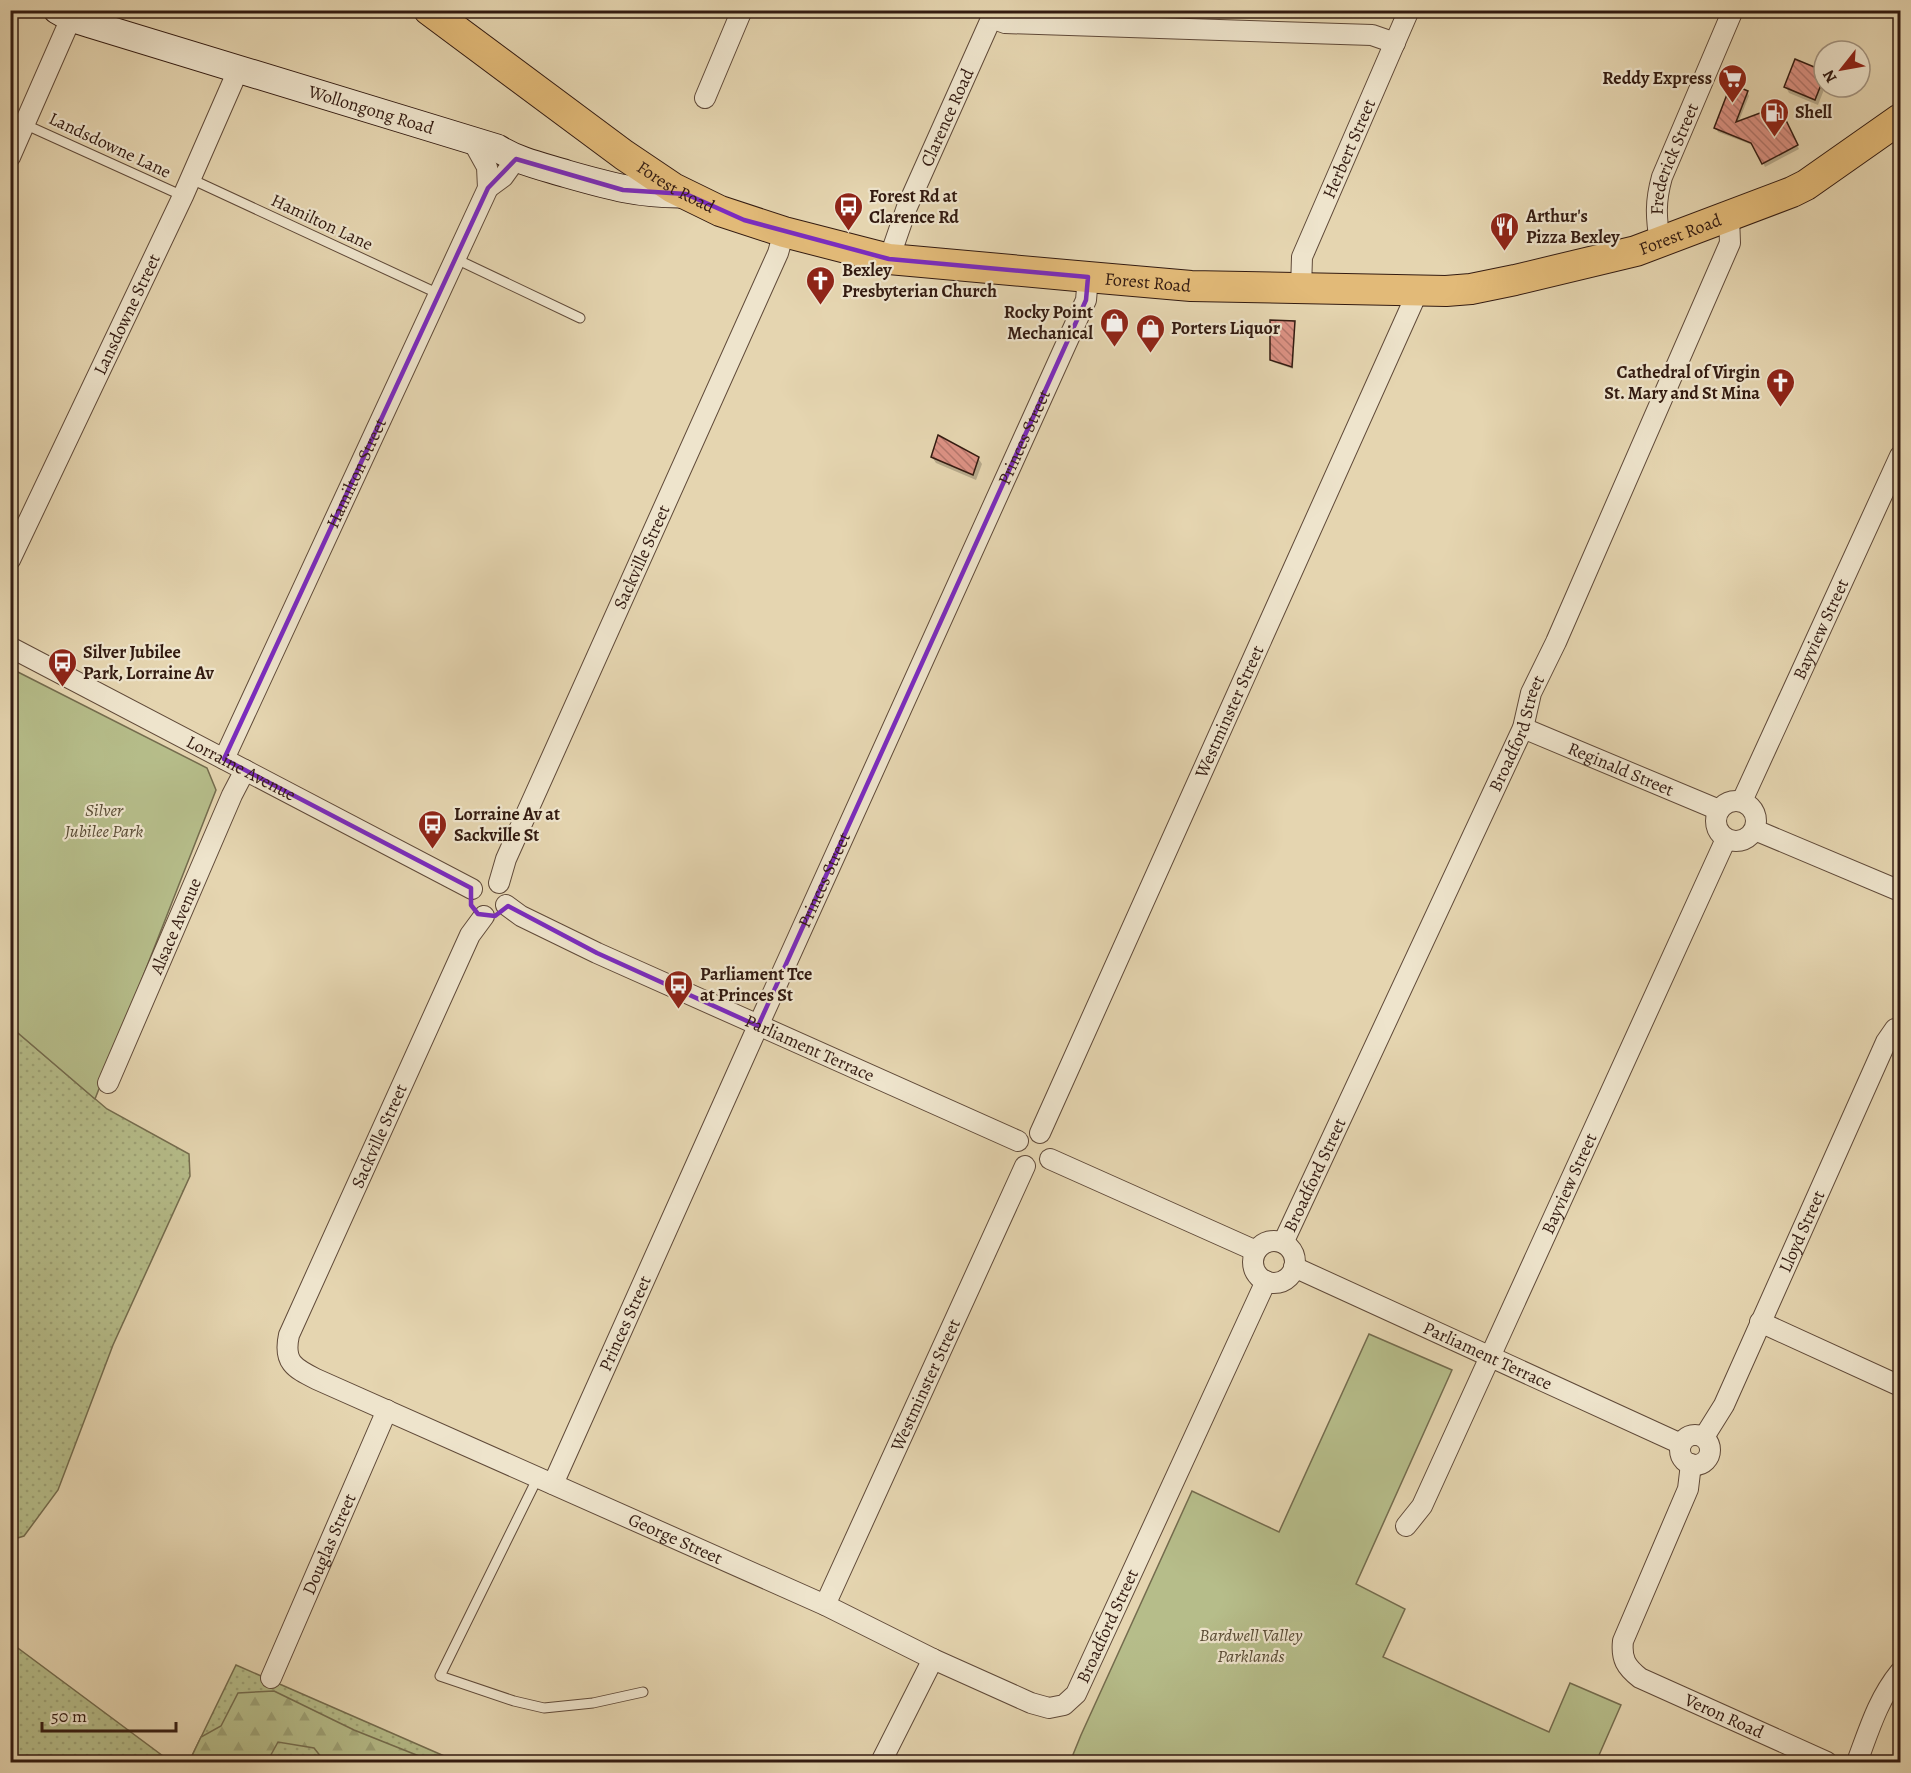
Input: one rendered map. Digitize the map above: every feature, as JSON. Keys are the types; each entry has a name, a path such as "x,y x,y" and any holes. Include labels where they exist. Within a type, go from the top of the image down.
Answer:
{"main road":[{"name":"Forest Road","path":"429,10 624,155 686,194 720,211 784,232 889,258 1191,285 1446,291 1488,286 1616,257 1660,243 1784,196 1806,185 1900,119"}],"street":[{"path":"705,98 742,10"},
{"name":"Herbert Street","path":"1301,289 1302,257 1409,10"},
{"name":"Frederick Street","path":"1660,243 1656,202 1662,177 1733,10"},
{"name":"Wollongong Road","path":"68,13 497,148 516,159 623,190 658,195 686,194"},
{"path":"10,157 68,13"},
{"path":"993,14 1005,23 1372,35 1395,43"},
{"name":"Clarence Road","path":"889,258 907,207 993,14"},
{"name":"Lansdowne Street","path":"10,560 187,187 239,68"},
{"path":"472,140 487,167 488,188"},
{"name":"Hamilton Street","path":"225,759 488,188 502,177 516,159"},
{"name":"Broadford Street","path":"1283,1243 1523,728 1531,693 1556,642 1730,243 1729,217"},
{"name":"Sackville Street","path":"499,883 506,859 778,253 784,232"},
{"name":"Princes Street","path":"546,1481 758,1026 1086,300 1088,277"},
{"name":"Westminster Street","path":"1040,1133 1418,291"},
{"name":"Bayview Street","path":"1742,801 1900,456"},
{"name":"Lorraine Avenue","path":"10,647 472,889"},
{"name":"Reginald Street","path":"1523,728 1719,810"},
{"name":"Alsace Avenue","path":"108,1083 232,795 245,770"},
{"path":"1742,801 1754,811 1757,818 1755,830 1751,836 1741,841 1726,839 1716,827 1719,810 1726,803 1742,801"},
{"path":"1755,830 1900,891"},
{"name":"Bayview Street","path":"1406,1526 1422,1506 1726,839"},
{"path":"481,881 499,883 506,892 506,904 500,914 495,916 478,914 471,905 472,889 481,881"},
{"name":"Parliament Terrace","path":"506,904 521,916 588,948 1018,1141"},
{"name":"Sackville Street","path":"289,1359 286,1347 289,1335 470,935 484,916"},
{"name":"Lloyd Street","path":"1704,1437 1724,1405 1886,1042 1898,1029"},
{"path":"1027,1133 1040,1133 1046,1136 1052,1148 1050,1160 1038,1168 1025,1166 1017,1156 1018,1141 1027,1133"},
{"path":"1050,1160 1256,1251"},
{"name":"Westminster Street","path":"825,1605 1025,1166"},
{"path":"1266,1242 1283,1243 1291,1250 1294,1257 1291,1274 1283,1281 1266,1281 1254,1270 1256,1251 1266,1242"},
{"name":"Parliament Terrace","path":"1294,1267 1681,1444"},
{"name":"Broadford Street","path":"1064,1705 1076,1694 1266,1281"},
{"path":"1760,1322 1900,1386"},
{"name":"George Street","path":"289,1359 297,1369 825,1605 933,1659 1031,1703 1048,1708 1064,1705"},
{"name":"Douglas Street","path":"271,1678 387,1410"},
{"path":"1698,1435 1704,1437 1710,1447 1710,1453 1703,1463 1691,1464 1682,1457 1681,1444 1685,1439 1698,1435"},
{"name":"Veron Road","path":"1691,1464 1688,1489 1623,1641 1624,1662 1640,1678 1827,1762"},
{"path":"881,1762 933,1659"},
{"path":"1857,1762 1878,1706 1900,1672"}],"lane":[{"name":"Landsdowne Lane","path":"24,124 187,187"},
{"name":"Hamilton Lane","path":"187,187 439,294"},
{"path":"456,259 580,318"},
{"path":"546,1481 440,1676 514,1701 544,1708 593,1703 643,1692"}],"highlighted area":[{"path":"516,159 623,190 686,194 744,220 889,259 1088,277 1086,300 758,1026 597,953 508,906 495,916 478,914 471,905 471,888 224,759 488,188"}],"green space":[{"name":"Silver Jubilee Park","path":"10,668 207,768 216,790 95,1099 11,1027"},
{"path":"11,1027 107,1109 189,1154 190,1176 113,1345 58,1490 24,1536 11,1540"},
{"name":"Bardwell Valley Parklands","path":"1369,1334 1452,1370 1356,1584 1405,1609 1383,1657 1549,1732 1570,1683 1621,1705 1596,1762 1070,1762 1192,1491 1279,1532"},
{"path":"11,1643 171,1762 11,1762"},
{"path":"236,1665 458,1762 189,1762"},
{"path":"274,1691 354,1730 434,1762 325,1762 314,1748 278,1742 267,1762 189,1762 201,1737 221,1726 238,1693"}],"building":[{"path":"1795,59 1812,66 1812,99 1784,87"},
{"path":"1731,84 1748,91 1736,122 1779,106 1798,145 1762,164 1751,143 1714,128"},
{"path":"1270,320 1295,321 1292,367 1270,360"},
{"path":"938,435 979,457 973,475 931,457"}],"place":[{"name":"Reddy Express","path":"1733,104"},
{"name":"Shell","path":"1774,138"},
{"name":"Forest Rd at Clarence Rd","path":"848,232"},
{"name":"Arthur's Pizza Bexley","path":"1505,252"},
{"name":"Bexley Presbyterian Church","path":"821,306"},
{"name":"Rocky Point Mechanical","path":"1114,348"},
{"name":"Porters Liquor","path":"1150,354"},
{"name":"Cathedral of Virgin St. Mary and St Mina","path":"1781,408"},
{"name":"Silver Jubilee Park, Lorraine Av","path":"62,688"},
{"name":"Lorraine Av at Sackville St","path":"433,850"},
{"name":"Parliament Tce at Princes St","path":"679,1010"}]}
